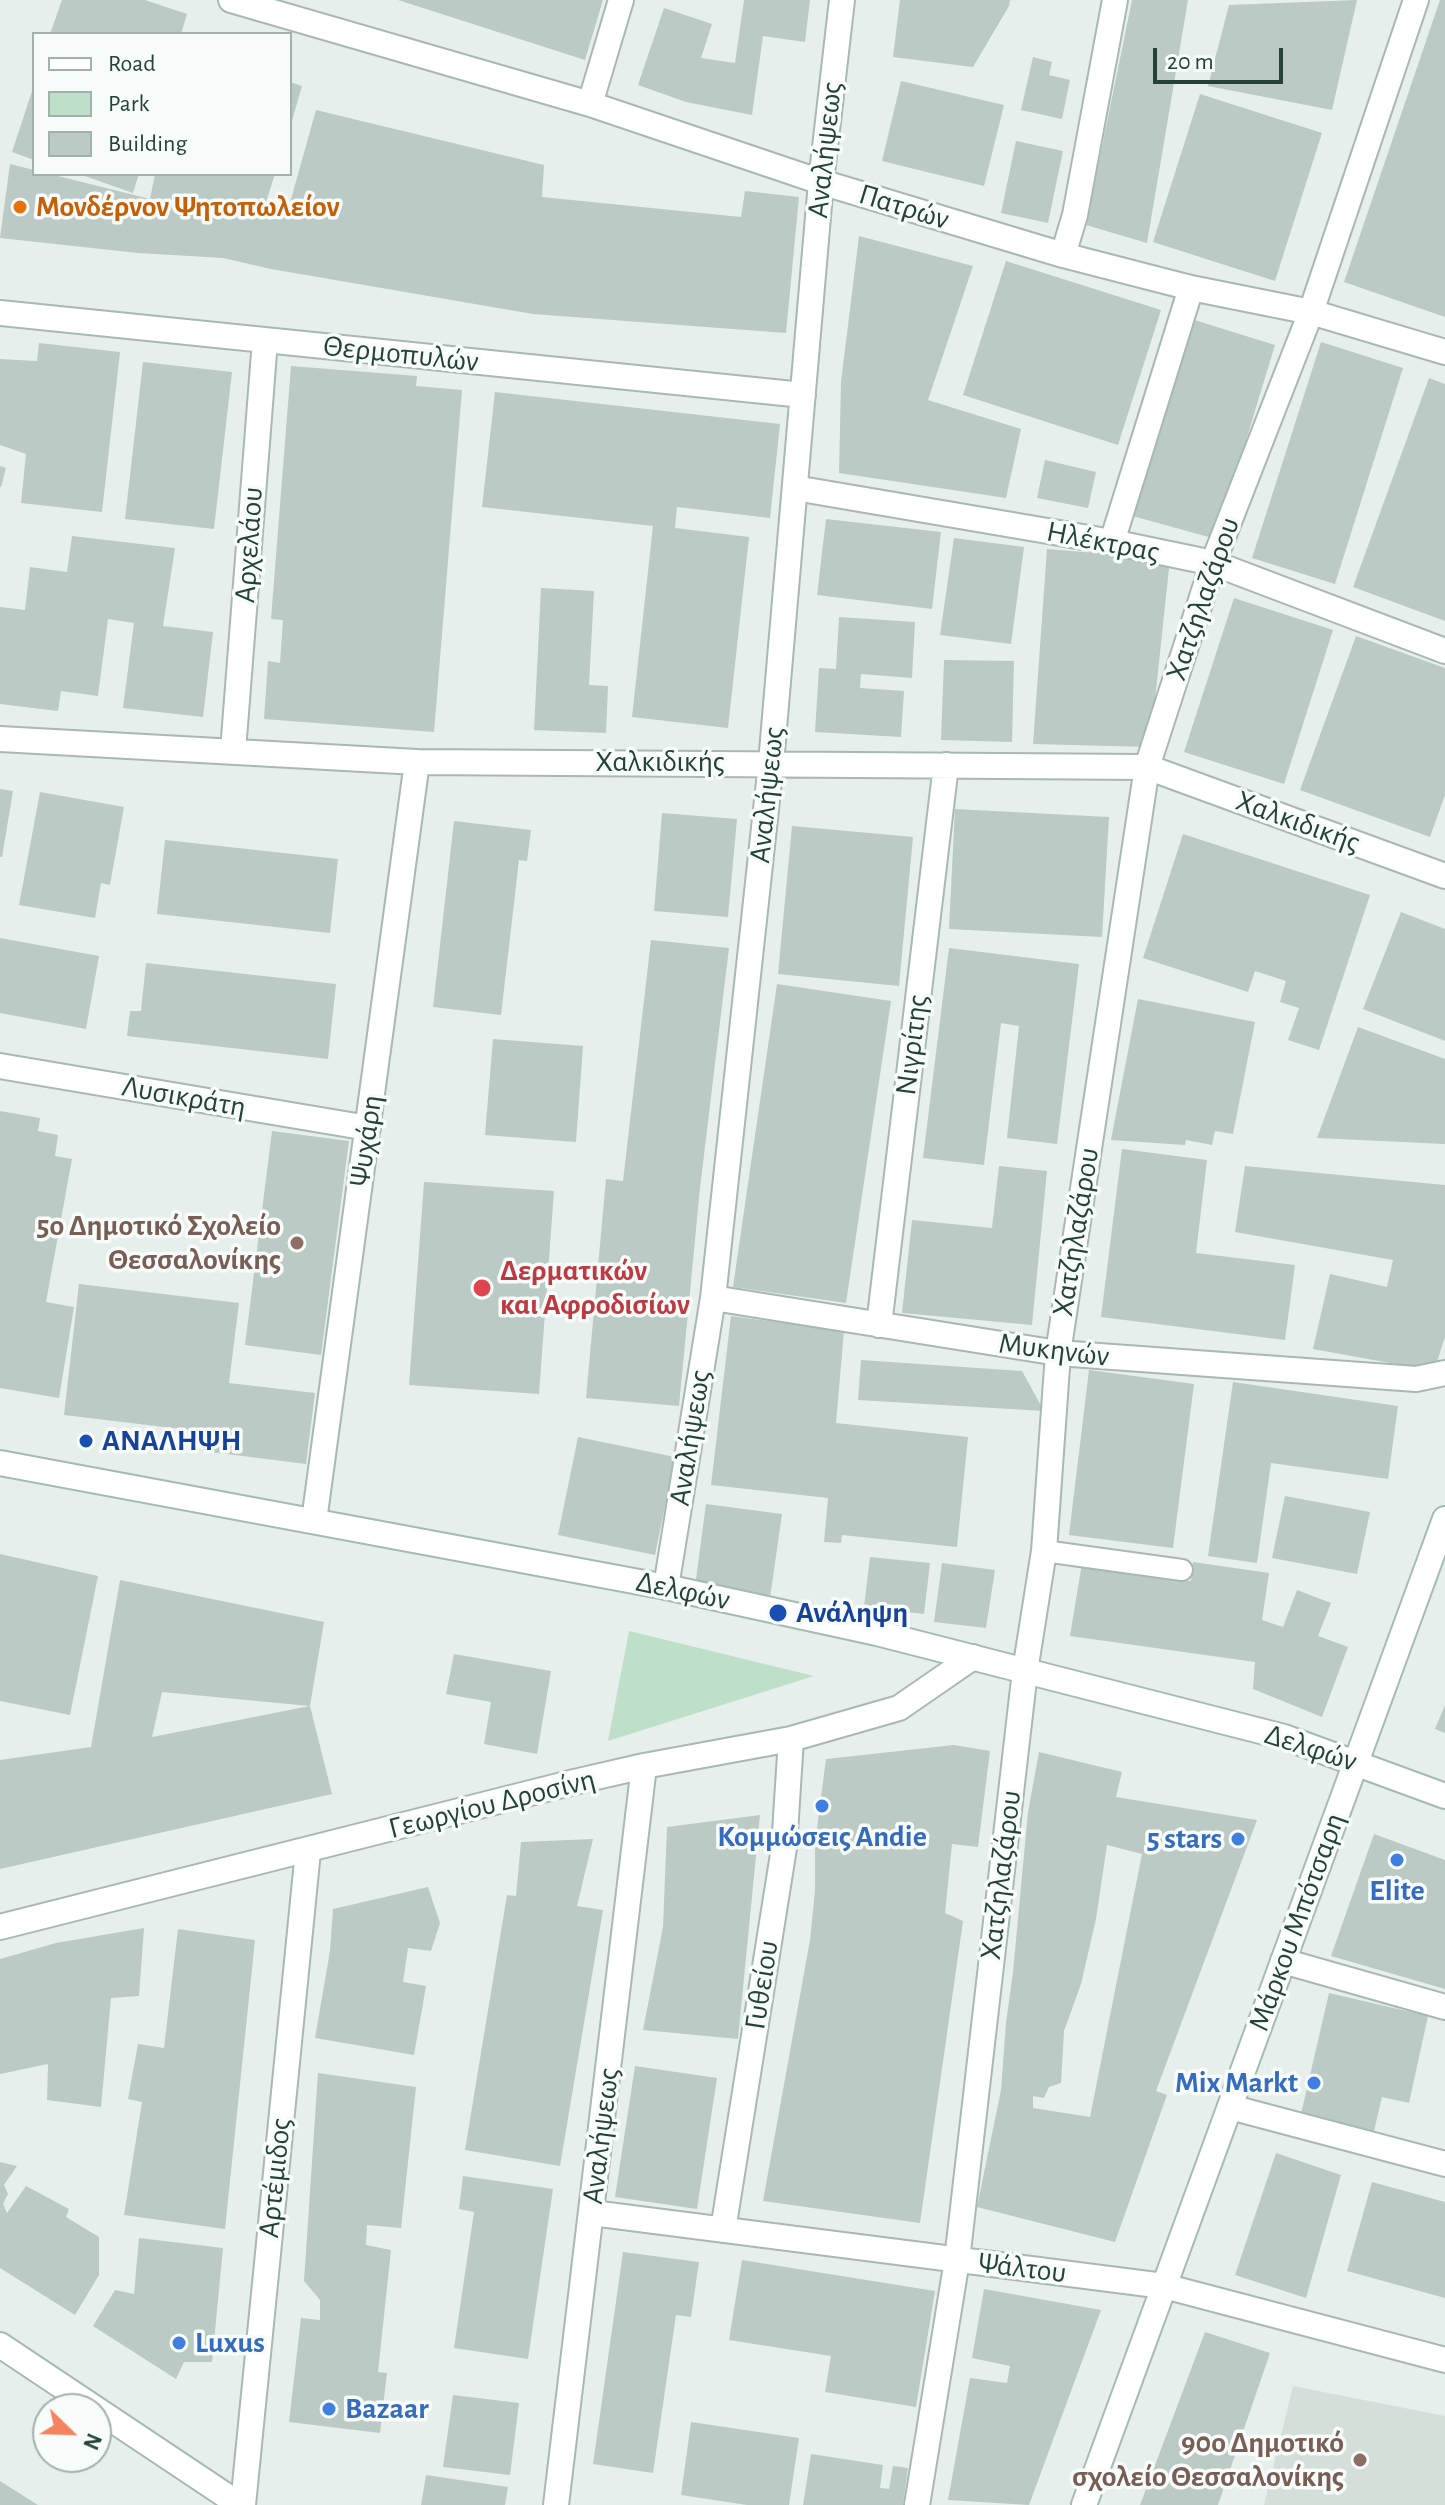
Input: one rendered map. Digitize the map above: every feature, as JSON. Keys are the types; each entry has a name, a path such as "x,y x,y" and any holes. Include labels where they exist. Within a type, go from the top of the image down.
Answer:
{"street":[{"name":"Πατρών","path":"231,0 260,3 590,104 821,182 1063,255 1191,288 1311,312 1445,352"},
{"path":"590,104 621,0"},
{"name":"Αναλήψεως","path":"666,1587 713,1298 771,763 821,182 842,0"},
{"path":"1063,255 1075,215 1115,0"},
{"name":"Χατζηλαζάρου","path":"917,2505 957,2260 1025,1671 1044,1551 1058,1353 1147,767 1213,563 1311,312 1416,0"},
{"path":"1112,542 1191,288"},
{"name":"Θερμοπυλών","path":"0,313 803,395"},
{"name":"Αρχελάου","path":"233,751 265,340"},
{"name":"Ηλέκτρας","path":"795,488 1112,542 1213,563 1445,651"},
{"name":"Χαλκιδικής","path":"0,739 417,762 1147,767 1445,876"},
{"name":"Ψυχάρη","path":"314,1521 417,762"},
{"name":"Νιγρίτης","path":"879,1325 946,765"},
{"name":"Λυσικράτη","path":"0,1066 368,1128"},
{"name":"Μυκηνών","path":"713,1298 1058,1353 1416,1379 1445,1373"},
{"name":"Δελφών","path":"0,1463 666,1587 877,1633 1284,1737 1445,1796"},
{"name":"Μάρκου Μπότσαρη","path":"1084,2505 1445,1519"},
{"name":"Γεωργίου Δροσίνη","path":"0,1927 644,1766 791,1739 899,1708 973,1657"},
{"name":"Γυθείου","path":"723,2230 784,1848 791,1739"},
{"name":"Αναλήψεως","path":"564,2504 592,2213 644,1766"},
{"name":"Αρτέμιδος","path":"241,2505 308,1851"},
{"path":"1283,1961 1445,2007"},
{"path":"1230,2107 1445,2164"},
{"name":"Ψάλτου","path":"592,2213 1164,2286 1445,2360"},
{"path":"0,2345 241,2505"}],"lane":[{"path":"1044,1551 1182,1570"}],"shaded area":[{"name":"90ο Δημοτικό σχολείο Θεσσαλονίκης","path":"1293,2386 1445,2416 1445,2505 1264,2505"}],"green space":[{"path":"629,1631 814,1676 608,1741"}],"building":[{"path":"62,0 145,0 187,14 182,32 51,32"},
{"path":"398,0 603,0 585,60"},
{"path":"744,0 810,0 805,42 763,36 752,115 686,102 638,85 664,8 712,24 701,58 735,63"},
{"path":"900,0 1010,0 973,67 893,57"},
{"path":"1132,0 1188,0 1147,243 1086,225"},
{"path":"1357,0 1332,110 1208,86 1229,5"},
{"path":"1440,0 1445,0 1445,317 1344,282"},
{"path":"1033,57 1052,62 1049,75 1070,80 1062,119 1021,110"},
{"path":"901,81 1004,105 984,186 882,161"},
{"path":"292,83 302,86 292,121"},
{"path":"32,91 32,159 12,152"},
{"path":"1200,94 1322,133 1275,281 1153,242"},
{"path":"316,110 544,165 542,197 741,217 745,191 799,197 786,333 533,314 223,258 138,253 0,238 10,164 32,170 32,176 58,176 150,199 155,176 274,176 266,202 288,210"},
{"path":"1016,141 1063,151 1048,223 1001,213"},
{"path":"85,176 138,176 133,193"},
{"path":"859,236 973,266 928,400 1021,429 1006,498 839,473 841,382"},
{"path":"1006,261 1161,310 1118,445 963,395"},
{"path":"1188,318 1275,345 1216,539 1125,514"},
{"path":"1321,342 1403,368 1335,584 1252,558"},
{"path":"39,343 120,352 102,512 21,503 26,454 0,445 0,359 37,361"},
{"path":"143,362 232,372 214,529 125,519"},
{"path":"291,366 417,376 416,386 462,390 434,732 264,719 268,661 280,663 283,620 271,619"},
{"path":"1429,378 1445,384 1445,621 1353,587"},
{"path":"495,392 780,424 770,518 677,507 675,528 749,537 728,728 632,717 653,526 482,507"},
{"path":"1045,460 1096,472 1088,508 1037,498"},
{"path":"0,466 6,468 1,487 0,487"},
{"path":"826,519 941,532 932,609 817,595"},
{"path":"72,536 175,548 163,626 213,632 203,717 123,708 134,623 108,619 98,696 61,691 58,711 0,704 0,607 25,610 30,567 67,572"},
{"path":"954,538 1024,547 1011,644 940,635"},
{"path":"1047,549 1170,559 1150,747 1033,744"},
{"path":"541,588 594,591 589,685 608,686 606,733 534,730"},
{"path":"1234,598 1333,630 1284,784 1184,752"},
{"path":"839,617 915,622 912,678 861,674 860,688 904,691 901,737 815,732 819,668 836,669"},
{"path":"1356,636 1445,668 1445,795 1430,837 1300,790"},
{"path":"944,660 1014,661 1012,742 941,740"},
{"path":"0,789 13,791 2,857 0,857"},
{"path":"40,792 124,807 110,885 101,883 95,918 19,905"},
{"path":"955,809 1109,817 1102,937 949,929"},
{"path":"662,813 737,819 728,917 654,911"},
{"path":"454,821 531,830 527,861 519,860 501,1015 433,1007"},
{"path":"792,826 913,837 899,986 778,974"},
{"path":"1183,834 1370,895 1319,1050 1288,1040 1299,1008 1280,1002 1286,981 1255,971 1248,992 1143,958"},
{"path":"165,840 338,859 330,933 157,914"},
{"path":"1401,912 1445,929 1445,1041 1363,1009"},
{"path":"0,938 99,956 86,1029 0,1013"},
{"path":"651,940 729,948 700,1188 679,1406 586,1398 606,1179 623,1181"},
{"path":"949,948 1079,964 1057,1144 1007,1138 1019,1026 1001,1023 984,1165 923,1158"},
{"path":"146,963 336,984 328,1059 127,1036 130,1011 141,1011"},
{"path":"777,984 891,1001 846,1303 733,1287"},
{"path":"1138,999 1255,1022 1233,1134 1215,1131 1212,1145 1186,1140 1185,1145 1111,1140"},
{"path":"1358,1027 1445,1059 1445,1144 1317,1138"},
{"path":"493,1039 583,1046 576,1142 485,1135"},
{"path":"0,1111 40,1118 38,1131 58,1135 55,1156 72,1159 46,1302 74,1307 59,1398 0,1388"},
{"name":"5ο Δημοτικό Σχολείο Θεσσαλονίκης","path":"272,1131 349,1141 321,1355 245,1345"},
{"path":"1122,1149 1207,1160 1196,1253 1295,1265 1285,1340 1101,1317"},
{"path":"999,1166 1047,1171 1032,1325 902,1313 912,1220 992,1228"},
{"path":"1245,1166 1445,1185 1445,1337 1434,1371 1313,1349 1330,1274 1387,1287 1393,1260 1235,1232"},
{"name":"Δερματικών και Αφροδισίων","path":"424,1182 554,1191 539,1394 409,1385"},
{"path":"79,1284 239,1303 229,1383 315,1393 306,1464 203,1451 206,1432 64,1415"},
{"path":"731,1316 844,1331 836,1423 968,1437 957,1547 842,1535 841,1543 824,1542 828,1498 711,1485"},
{"path":"861,1360 1022,1371 1044,1411 858,1400"},
{"path":"1089,1370 1194,1384 1173,1548 1069,1535"},
{"path":"1233,1382 1398,1406 1388,1479 1271,1463 1257,1563 1208,1556"},
{"path":"578,1437 675,1457 655,1555 558,1535"},
{"path":"1285,1496 1370,1512 1357,1574 1272,1558"},
{"path":"706,1504 782,1514 770,1598 695,1587"},
{"path":"0,1554 98,1576 70,1715 0,1701"},
{"path":"870,1557 930,1563 924,1614 864,1607"},
{"path":"1193,1562 1269,1573 1262,1620 1283,1627 1297,1590 1331,1603 1318,1636 1348,1647 1322,1717 1253,1689 1255,1662 1070,1636 1082,1563 1191,1581"},
{"path":"942,1563 995,1570 986,1628 934,1622"},
{"path":"120,1580 324,1622 310,1706 332,1794 0,1869 0,1760 91,1747","holes":["162,1692 310,1706 152,1737"]},
{"path":"454,1654 551,1671 537,1754 484,1744 491,1702 446,1694"},
{"path":"1445,1705 1445,1733 1435,1729"},
{"path":"954,1745 990,1751 978,1847 952,1844 945,1913 963,1921 920,2223 763,2201 810,1940 815,1891 815,1843 826,1759"},
{"path":"1039,1752 1122,1772 1116,1797 1257,1820 1156,2091 1167,2095 1115,2242 977,2207 1001,2090 1028,1812","holes":["1107,1845 1142,1854 1090,2117 1033,2108 1033,2096 1044,2098 1049,2087 1061,2083 1064,2031 1081,1984 1096,1919"]},
{"path":"760,1815 738,2039 643,2030 663,1927 667,1827"},
{"path":"1374,1834 1445,1860 1445,1989 1331,1956"},
{"path":"593,1839 577,1906 603,1910 560,2166 465,2150 507,1895 516,1896 521,1842"},
{"path":"428,1887 440,1923 431,1951 408,1948 403,1982 426,1986 414,2055 315,2038 330,1951 333,1909"},
{"path":"144,1928 139,1996 111,1998 101,2107 47,2100 48,2064 0,2074 0,1959 56,1943"},
{"path":"178,1929 255,1940 225,2229 124,2215 142,2102 128,2099 138,2044 164,2048"},
{"path":"1329,1993 1428,2016 1409,2103 1382,2097 1374,2131 1301,2114"},
{"path":"635,2066 717,2078 697,2209 615,2197"},
{"path":"318,2073 416,2087 401,2228 367,2225 366,2245 391,2250 378,2372 387,2373 380,2433 289,2422 301,2318 320,2320 320,2300 304,2281"},
{"path":"1276,2153 1341,2175 1306,2298 1235,2275"},
{"path":"0,2162 17,2166 4,2185 8,2194 3,2204 7,2213 26,2186 69,2209 66,2217 99,2237 99,2275 75,2315 0,2268"},
{"path":"463,2176 553,2189 528,2359 454,2348 474,2212 459,2209"},
{"path":"1372,2182 1445,2202 1445,2298 1347,2271"},
{"path":"139,2238 223,2248 212,2362 184,2362 176,2379 93,2326 115,2290 134,2294"},
{"path":"623,2252 699,2262 691,2317 676,2315 653,2473 593,2464"},
{"path":"742,2260 935,2291 916,2407 825,2392 831,2356 729,2340"},
{"path":"984,2289 1101,2310 1029,2505 948,2500 970,2378 1007,2383 1010,2366 972,2358"},
{"path":"1205,2332 1270,2353 1218,2505 1140,2505"},
{"path":"453,2395 519,2403 510,2475 443,2467"},
{"path":"691,2422 799,2438 789,2505 747,2505 681,2495"},
{"path":"811,2454 883,2465 880,2488 889,2489 893,2466 908,2468 903,2505 803,2505"},
{"path":"426,2475 508,2487 505,2505 421,2505"},
{"path":"0,2481 38,2505 0,2505"}],"place":[{"name":"Μονδέρνον Ψητοπωλείον","path":"20,207"},
{"name":"5ο Δημοτικό Σχολείο Θεσσαλονίκης","path":"297,1243"},
{"name":"Δερματικών και Αφροδισίων","path":"482,1288"},
{"name":"ΑΝΑΛΗΨΗ","path":"86,1441"},
{"name":"Ανάληψη","path":"778,1613"},
{"name":"Κομμώσεις Andie","path":"822,1806"},
{"name":"5 stars","path":"1238,1839"},
{"name":"Elite","path":"1397,1860"},
{"name":"Mix Markt","path":"1314,2083"},
{"name":"Luxus","path":"179,2343"},
{"name":"Bazaar","path":"329,2409"},
{"name":"90ο Δημοτικό σχολείο Θεσσαλονίκης","path":"1360,2460"}]}
